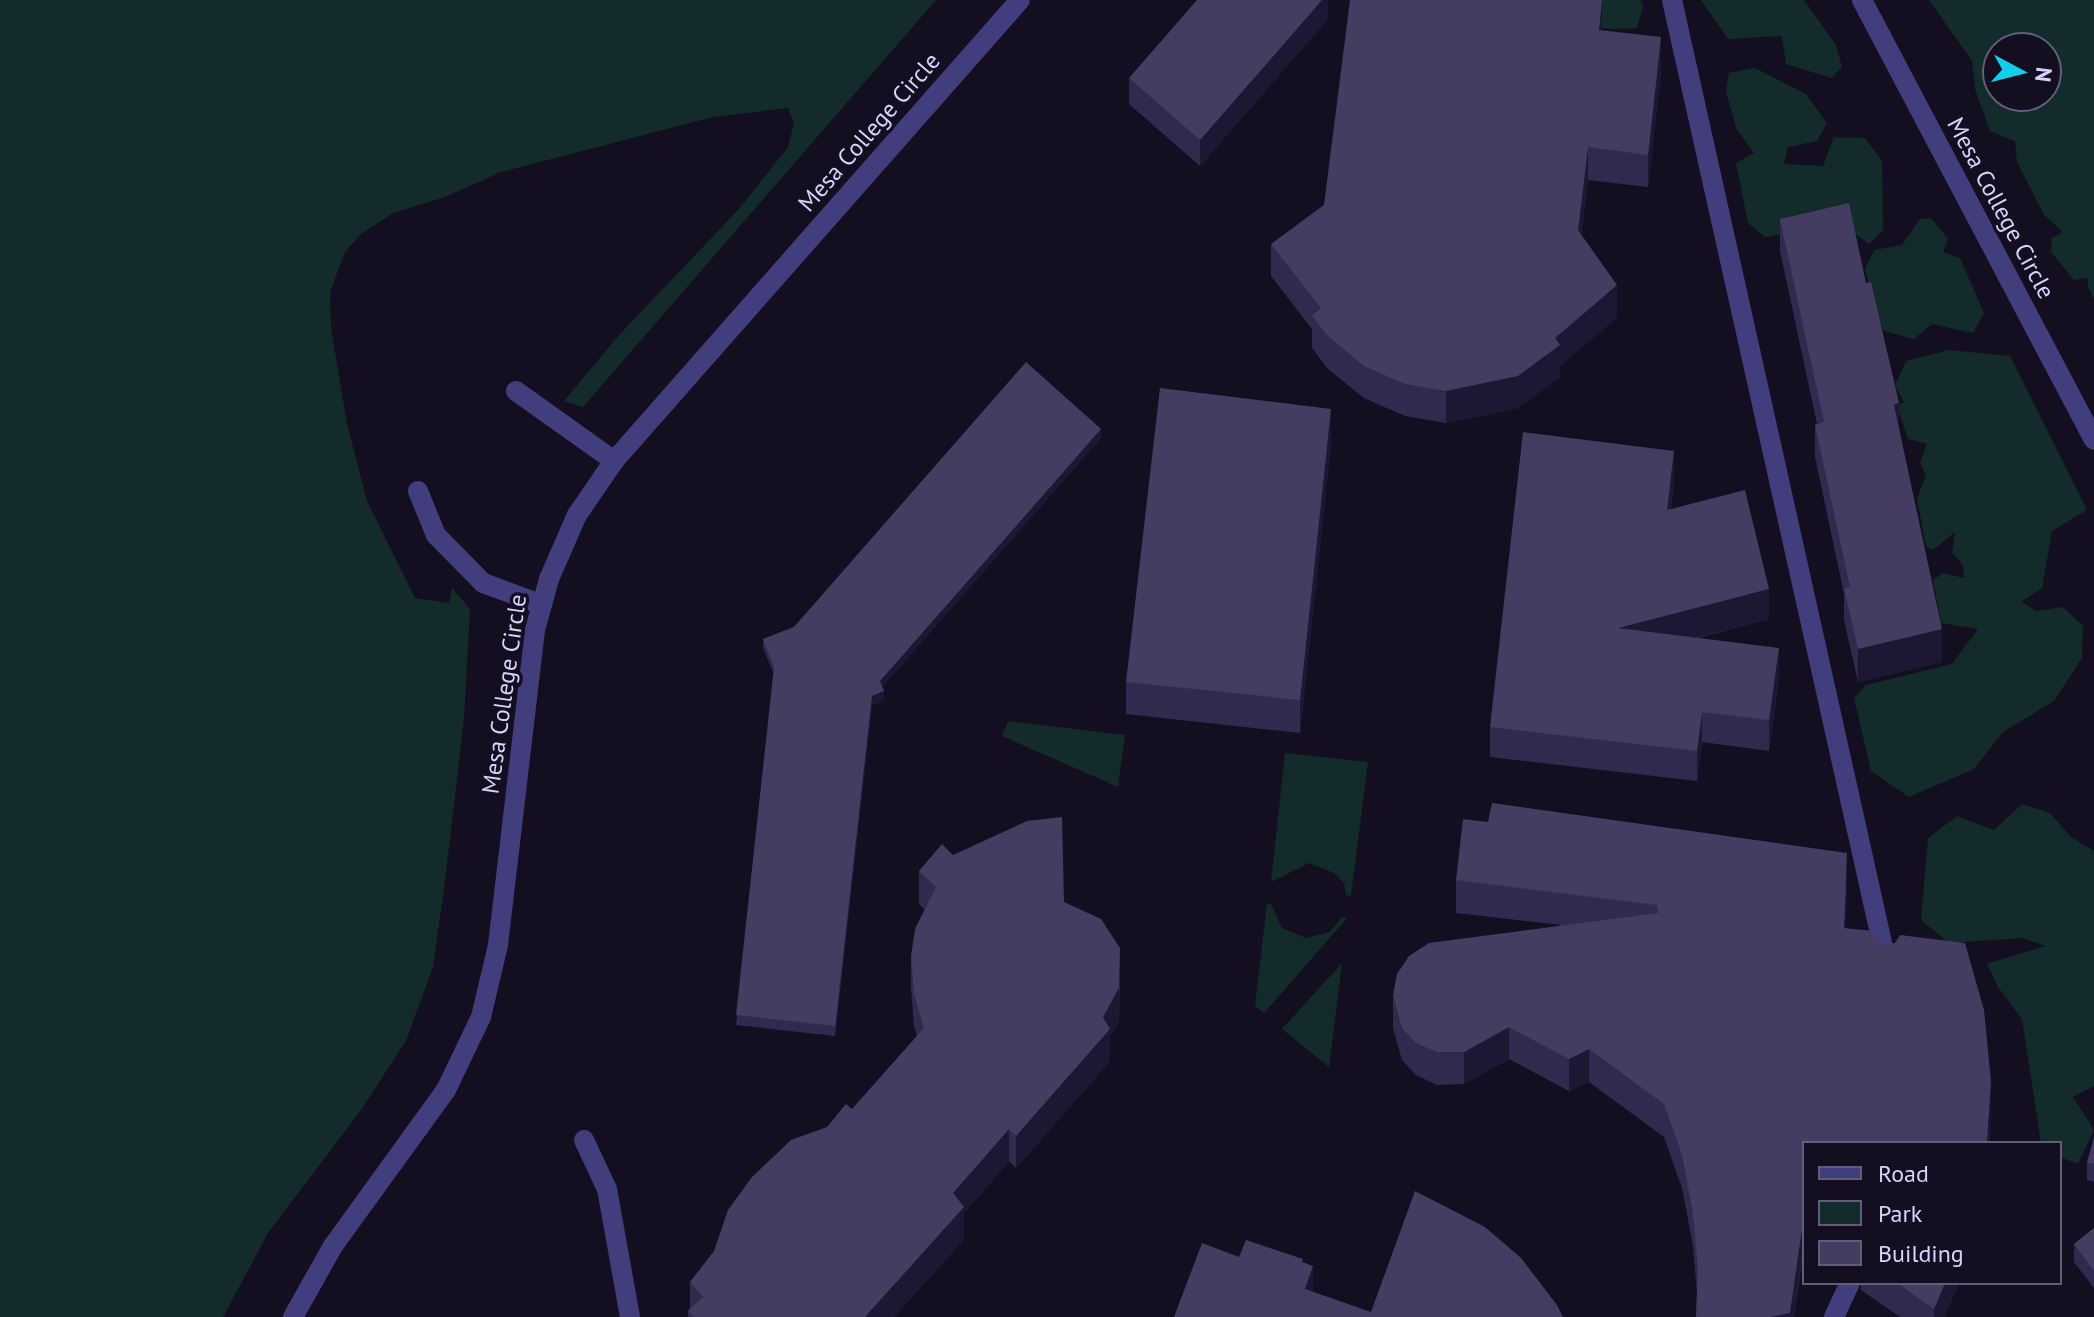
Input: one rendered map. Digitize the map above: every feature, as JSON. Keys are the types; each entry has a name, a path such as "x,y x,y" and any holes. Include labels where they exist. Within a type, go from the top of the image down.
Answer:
{"street":[{"name":"Mesa College Circle","path":"293,1317 333,1246 446,1090 481,1017 498,945 527,684 540,604 577,515 614,461 1020,0"},
{"path":"1672,0 1887,965"},
{"name":"Mesa College Circle","path":"1862,0 2094,440"},
{"path":"516,391 614,461"},
{"path":"418,491 436,535 483,583 540,604"},
{"path":"584,1140 607,1189 630,1317"},
{"path":"1834,1317 1849,1285"}],"green space":[{"path":"0,0 936,0 583,407 564,401 619,335 739,209 788,147 794,123 788,108 713,117 501,172 445,197 393,213 361,234 345,252 330,292 331,328 347,424 367,501 415,598 449,603 452,588 470,609 464,719 433,967 406,1041 361,1110 268,1233 223,1317 0,1317"},
{"path":"1437,0 1640,0 1643,6 1637,28 1609,29"},
{"path":"1701,0 1804,0 1836,45 1842,67 1831,78 1786,64 1782,36 1728,39"},
{"path":"1929,0 2094,0 2094,299 2088,287 2088,278 2074,280 2051,252 2052,238 2063,232 2044,215 2017,162 2015,141 1990,131 1983,112 2062,112 2062,32 1982,32 1982,109 1975,89 1972,61"},
{"path":"1755,68 1806,94 1827,123 1817,141 1788,147 1784,164 1823,166 1834,137 1865,138 1882,161 1883,230 1869,244 1840,223 1765,237 1748,223 1736,163 1754,153 1736,128 1726,91 1729,73"},
{"path":"1931,218 1948,239 1943,252 1960,258 1984,313 1973,333 1932,324 1914,339 1884,331 1877,318 1865,269 1874,250 1902,245 1920,219"},
{"path":"1949,350 2010,356 2087,510 2052,531 2042,588 2021,602 2037,611 2063,607 2083,626 2082,658 2054,701 2003,732 1974,769 1909,797 1871,771 1854,698 1866,685 1952,664 1978,629 1941,623 1933,580 1943,573 1964,578 1963,565 1952,553 1955,532 1933,550 1926,546 1917,499 1926,475 1920,463 1927,444 1908,439 1897,406 1904,402 1895,385 1906,361"},
{"path":"1008,721 1125,735 1118,787 1002,736"},
{"path":"1285,753 1368,762 1351,896 1346,895 1344,883 1334,873 1309,863 1271,882"},
{"path":"2022,804 2050,813 2071,837 2094,851 2094,1086 2073,1097 2094,1130 2078,1164 2062,1158 2062,1141 2041,1141 2022,1019 1998,987 1987,964 2045,946 2023,938 1949,943 1921,920 1928,838 1957,816 1994,830"},
{"path":"1267,903 1271,904 1282,928 1306,938 1330,932 1342,917 1347,918 1264,1013 1255,1006"},
{"path":"1342,963 1329,1067 1282,1029"}],"building":[{"path":"1197,0 1322,0 1200,140 1129,78"},
{"path":"1350,0 1602,0 1599,30 1661,37 1648,155 1588,147 1578,230 1617,285 1555,338 1560,345 1518,376 1446,391 1405,384 1364,366 1328,336 1312,316 1321,308 1271,244 1324,205"},
{"path":"1849,203 1866,283 1871,282 1899,403 1894,405 1942,629 1858,649 1844,588 1850,587 1815,425 1824,422 1780,219"},
{"path":"1026,362 1101,429 880,681 884,691 872,696 835,1026 736,1015 774,667 763,639 794,627"},
{"path":"1160,388 1331,409 1300,700 1126,682"},
{"path":"1523,432 1674,451 1667,510 1745,490 1769,589 1618,628 1779,648 1769,720 1702,712 1697,751 1490,727"},
{"path":"1492,803 1847,853 1844,928 1873,931 1877,941 1884,945 1895,943 1900,935 1965,943 1984,1010 1991,1081 1987,1141 1802,1141 1802,1229 1790,1313 1770,1317 1696,1317 1698,1270 1693,1213 1682,1155 1664,1104 1589,1049 1569,1059 1509,1027 1464,1052 1437,1052 1416,1043 1402,1028 1393,995 1397,974 1409,956 1429,943 1658,913 1657,905 1456,880 1463,819 1488,822"},
{"path":"1062,817 1064,902 1101,919 1120,948 1119,988 1103,1017 1110,1029 1016,1136 1009,1129 953,1193 964,1207 865,1317 694,1317 688,1311 703,1297 690,1282 714,1251 728,1210 752,1177 791,1140 827,1127 846,1104 852,1109 924,1028 914,994 911,956 915,929 936,887 919,871 942,844 953,855 1027,821"},
{"path":"2094,1137 2094,1164 2087,1163"},
{"path":"1415,1191 1485,1227 1521,1258 1563,1317 1174,1317 1202,1243 1239,1257 1246,1240 1303,1259 1302,1262 1313,1266 1305,1289 1371,1312"},
{"path":"2094,1228 2094,1271 2074,1244"},
{"path":"1900,1285 1944,1285 1934,1309"}]}
